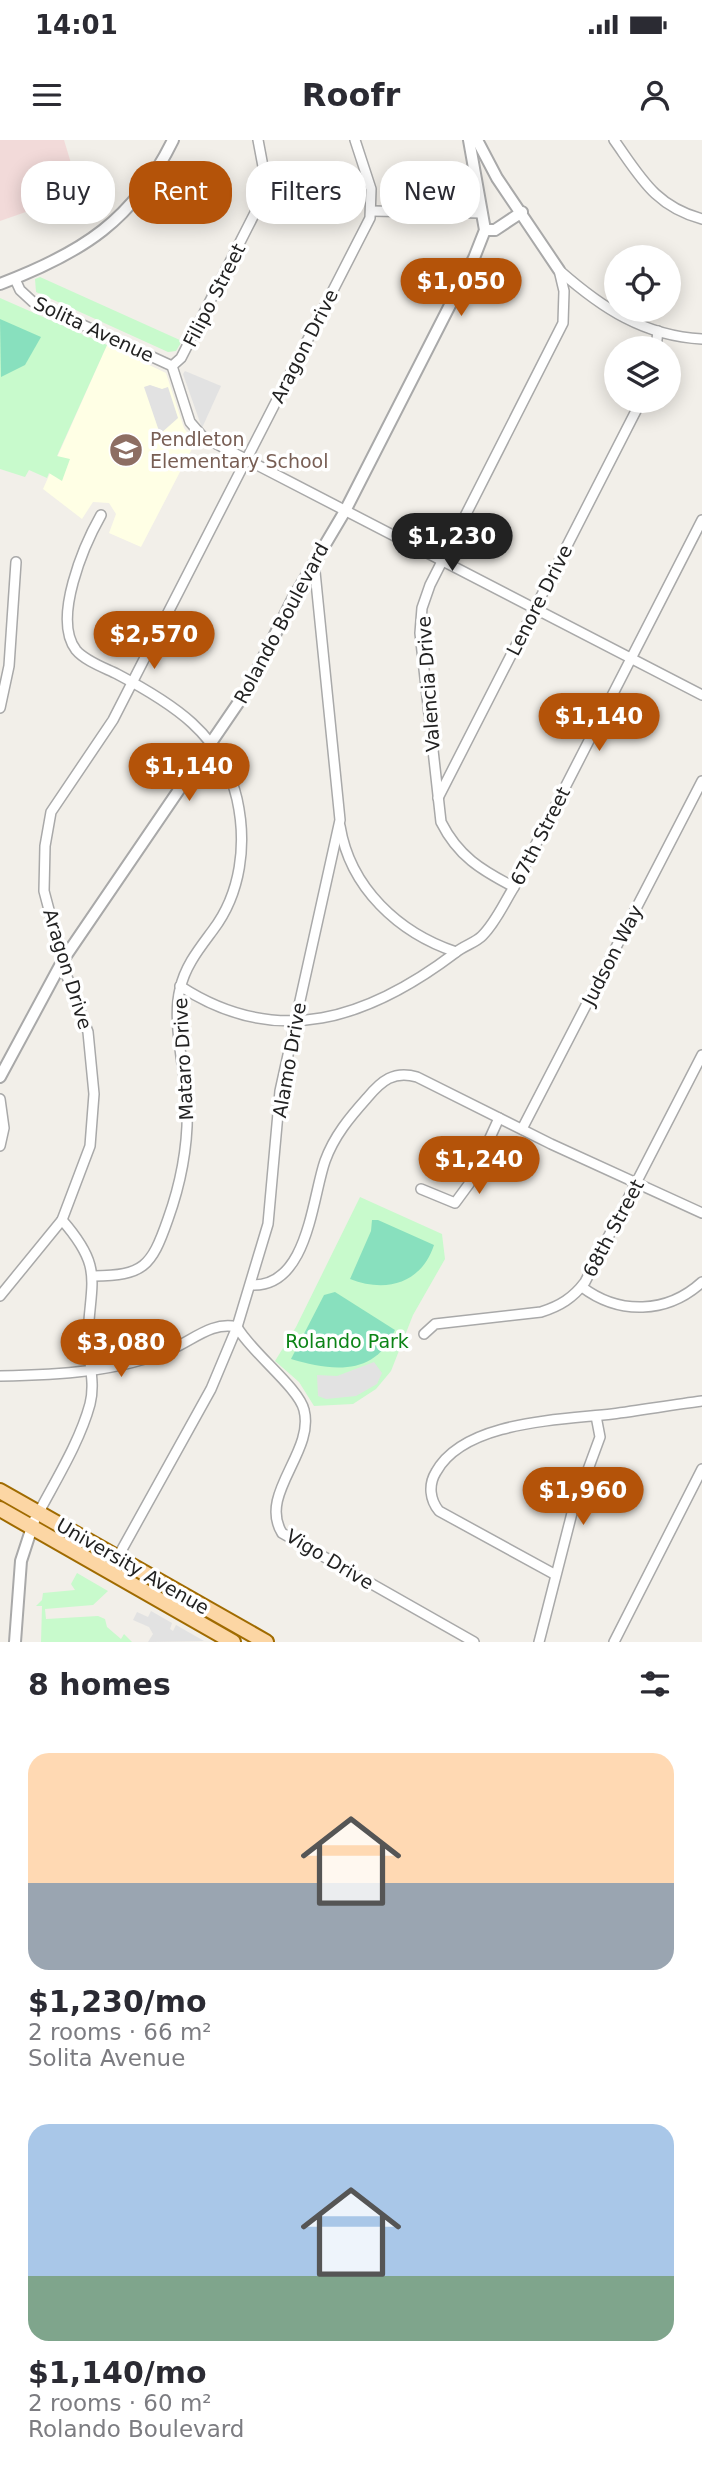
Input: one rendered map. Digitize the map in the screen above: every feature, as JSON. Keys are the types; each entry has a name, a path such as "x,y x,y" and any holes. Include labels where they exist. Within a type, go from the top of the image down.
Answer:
{"main road":[{"name":"University Avenue","path":"0,1491 39,1512 233,1642"},
{"name":"University Avenue","path":"0,1510 31,1528 114,1563 266,1642"}],"street":[{"path":"0,284 74,250 114,222 145,190 173,140"},
{"name":"Filipo Street","path":"172,366 181,358 262,198 265,177 258,140"},
{"path":"355,140 371,189 371,211 482,214"},
{"path":"469,140 485,230 495,230 522,212"},
{"path":"477,140 559,270 611,312 658,331 702,339"},
{"path":"614,140 655,195 671,208 702,219"},
{"name":"Aragon Drive","path":"0,1296 62,1220 79,1182 90,1146 94,1094 88,1032 51,926 44,891 45,846 51,812 113,720 371,211"},
{"name":"Rolando Boulevard","path":"0,1077 63,960 247,690 314,562 345,510 474,258 485,230"},
{"name":"Valencia Drive","path":"514,887 475,866 451,842 442,822 437,800 420,633 422,608 442,560 563,323 564,291 559,270"},
{"name":"Solita Avenue","path":"15,279 20,290 33,302 172,366 193,429 246,460 702,695"},
{"path":"657,336 658,331"},
{"name":"Lenore Drive","path":"437,800 635,413"},
{"name":"Mataro Drive","path":"94,1276 128,1276 144,1267 163,1233 181,1181 187,1144 187,1101 178,999 180,986 193,955 227,907 241,857 242,830 237,799 211,742 175,706 81,655 68,633 69,611 79,561 101,515"},
{"name":"67th Street","path":"180,986 215,1006 237,1014 273,1021 295,1021 339,1014 385,999 430,973 456,951 481,937 514,887 702,520"},
{"path":"0,708 9,666 16,562"},
{"name":"Alamo Drive","path":"114,1563 211,1389 237,1326 268,1224 280,1091 340,820 314,562"},
{"name":"Judson Way","path":"522,1129 702,781"},
{"path":"340,820 355,869 379,904 410,930 456,951"},
{"name":"68th Street","path":"424,1334 435,1324 550,1309 575,1295 582,1287 702,1055"},
{"path":"251,1285 263,1286 276,1280 296,1255 309,1230 324,1162 337,1135 381,1081 395,1076 417,1077 702,1213"},
{"path":"0,1099 4,1128 0,1146"},
{"path":"421,1189 447,1202 455,1203 459,1200 499,1118"},
{"path":"15,1642 21,1562 31,1528 90,1404 92,1368 88,1342 94,1276 90,1259 62,1220"},
{"path":"582,1287 607,1302 646,1308 676,1300 702,1282"},
{"path":"0,1376 54,1375 153,1356 217,1326 237,1326"},
{"name":"Vigo Drive","path":"237,1326 247,1343 304,1407 306,1429 275,1509 282,1533 474,1642"},
{"path":"554,1574 523,1555 443,1515 432,1498 432,1482 444,1460 472,1440 518,1425 702,1401"},
{"path":"539,1642 554,1574 572,1513 600,1437 596,1416"},
{"path":"614,1642 702,1469"}],"shaded area":[{"path":"0,140 64,140 70,161 21,161 21,214 0,221"},
{"name":"Pendleton Elementary School","path":"107,345 166,373 184,428 195,443 141,547 109,533 116,514 109,503 93,502 82,519 43,489"},
{"path":"185,371 221,386 202,428 183,374"},
{"path":"150,385 162,389 168,387 178,418 160,434 144,387"},
{"path":"374,1362 382,1373 377,1384 356,1396 326,1399 318,1396 317,1375 337,1376"},
{"path":"151,1611 172,1623 170,1629 173,1631 176,1625 204,1641 148,1642 153,1634 149,1627 133,1620 137,1612 148,1617"}],"green space":[{"path":"40,277 182,341 176,351 168,352 36,292 35,279"},
{"path":"0,298 107,345 57,456 70,459 62,481 49,473 47,478 29,470 25,477 0,469"},
{"path":"0,319 41,337 25,365 1,377"},
{"name":"Rolando Park","path":"360,1197 442,1234 445,1259 413,1315 391,1371 376,1389 353,1404 314,1406 299,1382 275,1361 296,1327"},
{"path":"372,1220 378,1220 434,1245 428,1258 411,1277 389,1285 350,1279 371,1231"},
{"path":"335,1292 395,1330 386,1345 376,1356 350,1367 321,1366 291,1359 324,1295"},
{"path":"77,1573 108,1591 93,1605 45,1609 46,1619 98,1616 105,1619 107,1627 121,1639 124,1634 132,1642 41,1642 42,1606 36,1606 42,1600 43,1593 75,1590 71,1584"}],"place":[{"name":"Pendleton Elementary School","path":"126,450"}]}
